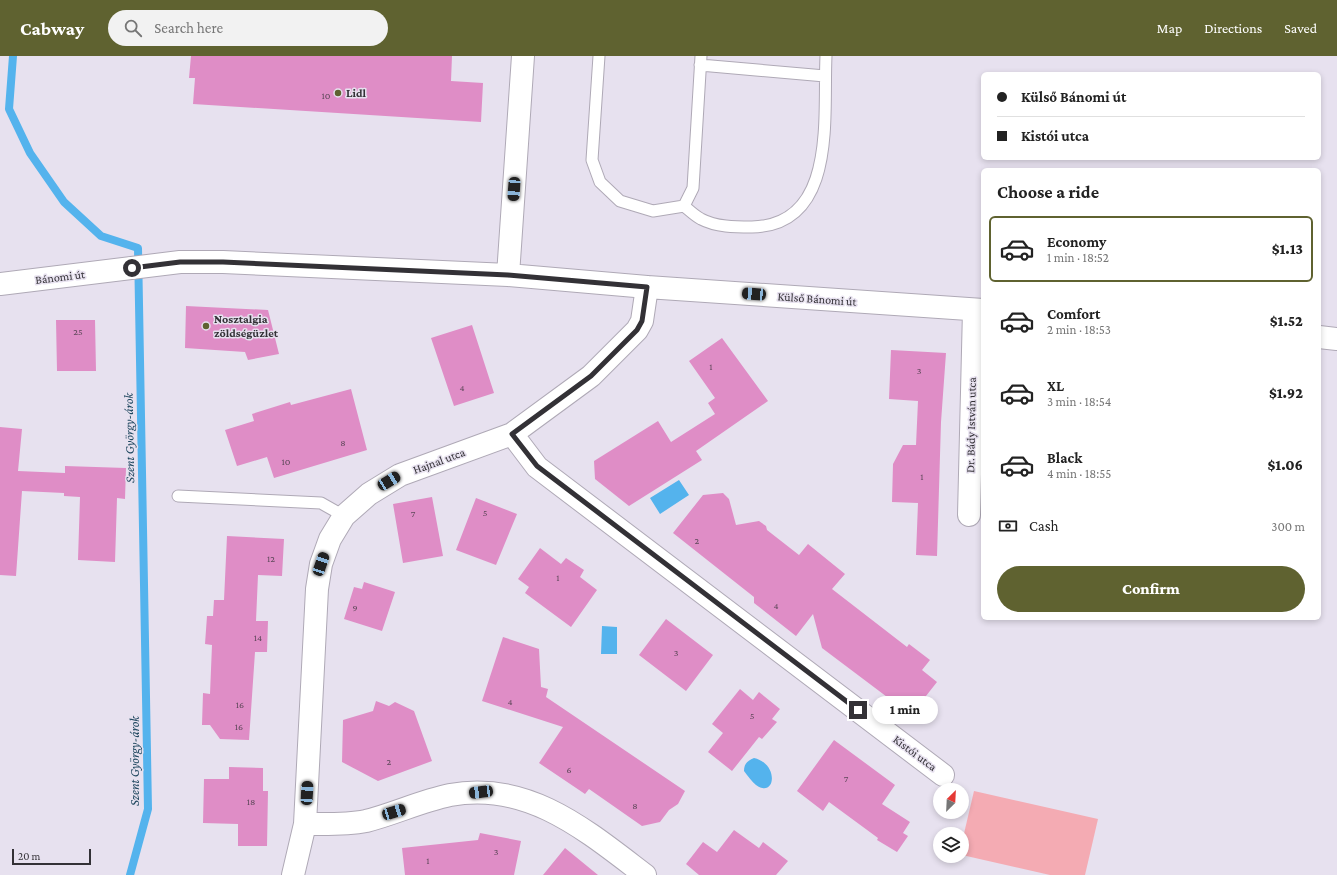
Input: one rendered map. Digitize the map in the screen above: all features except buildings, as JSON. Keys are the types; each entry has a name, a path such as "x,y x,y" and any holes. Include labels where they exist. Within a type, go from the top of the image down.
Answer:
{"street":[{"path":"508,275 523,56"},
{"name":"Bánomi út","path":"3,282 180,262 223,262 508,275"},
{"name":"Külső Bánomi út","path":"508,275 647,287 978,310"},
{"name":"Hajnal utca","path":"293,875 306,824 317,590 321,564 330,539 344,516 369,494 400,475 512,434 591,376 637,330 642,321 647,287"},
{"name":"Dr. Bády István utca","path":"969,516 978,310"},
{"path":"1321,337 1337,339"},
{"name":"Kistói utca","path":"512,434 537,466 943,775"},
{"path":"306,824 342,824 366,821 449,795 481,792 514,797 550,810 582,828 645,875"}],"lane":[{"path":"598,56 592,160 600,182 620,201 653,211 684,206 701,219 731,227 768,226 788,218 808,199 819,172 823,141 826,56"},
{"path":"684,206 693,188 700,61 825,76"},
{"path":"178,496 321,503 344,516"}],"shaded area":[{"path":"974,791 1098,819 1085,875 1050,875 969,857 969,827 966,827 967,819 969,819"}],"water":[{"path":"679,480 689,495 660,514 650,498"},
{"path":"602,626 617,627 617,654 601,654"},
{"path":"754,758 762,761 771,773 771,784 767,788 762,788 756,785 744,771 746,763"}],"waterway":[{"name":"Szent György-árok","path":"13,56 9,109 30,153 64,202 101,236 138,248 148,809 130,875"}],"place":[{"name":"Lidl","path":"338,93"},
{"name":"Nosztalgia zöldségüzlet","path":"206,326"}],"route":[{"path":"132,268 180,262 223,262 508,275 647,287 642,321 637,330 591,376 512,434 537,466 858,710"}]}
